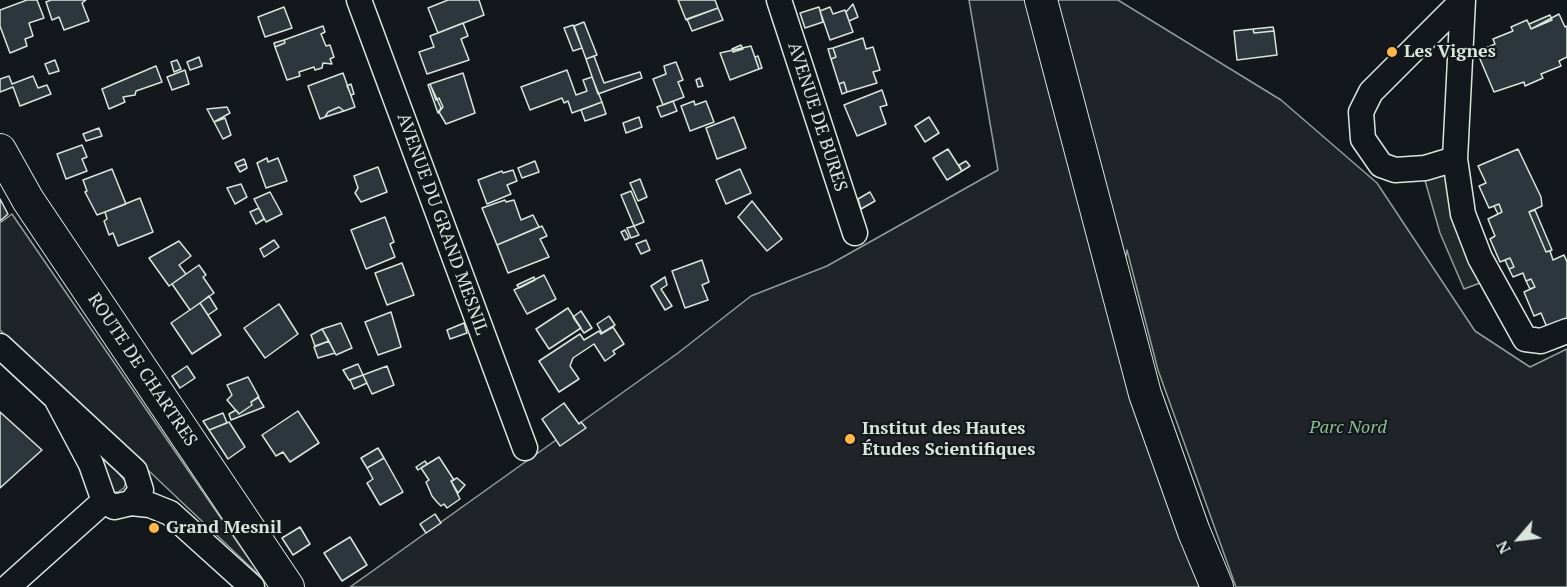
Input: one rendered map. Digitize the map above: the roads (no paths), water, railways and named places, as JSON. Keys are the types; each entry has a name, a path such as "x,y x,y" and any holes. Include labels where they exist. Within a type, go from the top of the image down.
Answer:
{"main road":[{"path":"1041,0 1145,394 1217,587"},
{"name":"ROUTE DE CHARTRES","path":"0,150 28,200 288,587"}],"street":[{"name":"AVENUE DU GRAND MESNIL","path":"358,0 525,448"},
{"name":"AVENUE DE BURES","path":"779,0 855,233"},
{"path":"1455,159 1425,168 1395,170 1381,165 1363,139 1361,112 1371,92 1462,1"},
{"path":"1462,1 1455,159 1463,214 1480,258 1525,339 1541,341 1567,331"},
{"path":"0,346 135,471 141,490 131,503"},
{"path":"57,400 92,464 104,501 114,507 131,503 150,505 170,513 252,587"},
{"path":"8,587 104,501"}],"place":[{"name":"Les Vignes","path":"1392,52"},
{"name":"Institut des Hautes Études Scientifiques","path":"850,439"},
{"name":"Grand Mesnil","path":"154,528"}],"park label":[{"name":"Parc Nord","path":"1348,428"}]}
